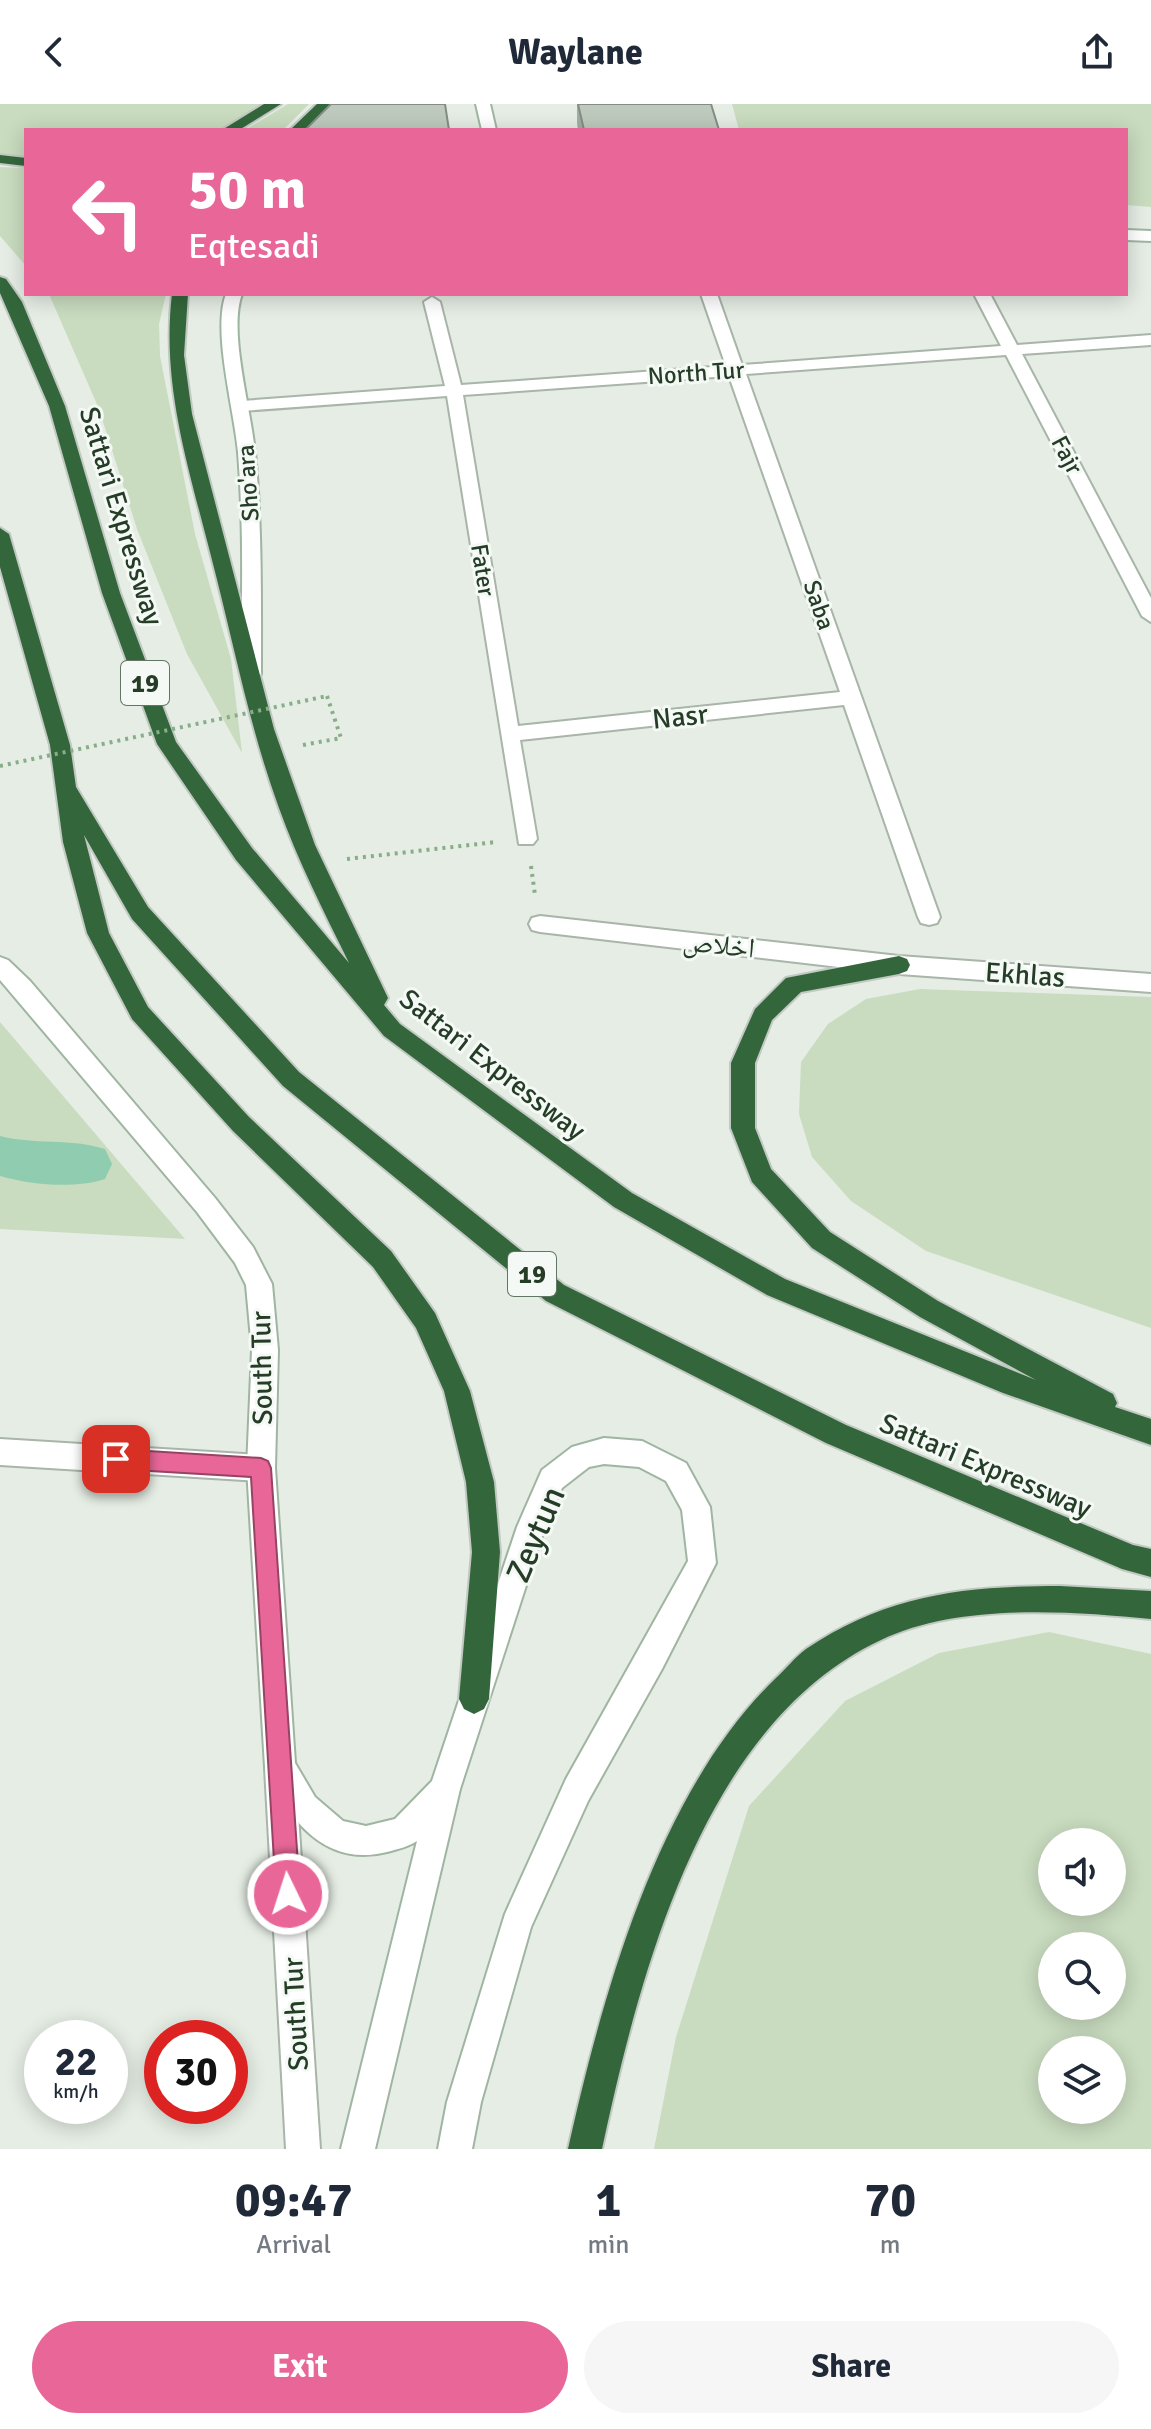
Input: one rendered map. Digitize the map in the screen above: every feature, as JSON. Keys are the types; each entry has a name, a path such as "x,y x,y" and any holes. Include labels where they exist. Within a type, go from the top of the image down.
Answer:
{"highway":[{"path":"233,128 274,104"},
{"path":"299,128 325,104"},
{"path":"0,159 24,162"},
{"name":"Sattari Expressway","path":"0,282 14,302 57,406 111,593 167,744 244,854 392,1030 623,1200 776,1287 1012,1384 1151,1431"},
{"path":"180,296 174,329 184,415 251,674 304,844 392,1030"},
{"name":"Sattari Expressway","path":"0,534 60,745 64,784 140,913 291,1079 555,1293 836,1434 1132,1559 1151,1563"},
{"path":"64,784 74,842 98,933 140,1013 241,1124 382,1259 426,1321 457,1391 480,1482 486,1552 474,1699"},
{"path":"899,965 794,984 763,1015 743,1063 743,1128 761,1175 821,1240 929,1309 1151,1431"},
{"path":"585,2149 594,2100 646,1928 694,1813 745,1734 804,1667 873,1628 958,1603 1074,1598 1151,1605"}],"street":[{"path":"483,104 489,128"},
{"path":"1128,235 1151,236"},
{"name":"Sho'ara","path":"233,296 228,305 228,330 242,406 252,522 251,674"},
{"name":"Saba","path":"710,296 929,917"},
{"name":"Fajr","path":"983,296 1151,616"},
{"name":"Fater","path":"432,302 454,390 526,839"},
{"name":"North Tur","path":"242,406 1151,340"},
{"name":"Nasr","path":"510,734 851,698"},
{"name":"اخلاص","path":"540,924 899,965"},
{"name":"Ekhlas","path":"899,965 1151,983"},
{"name":"South Tur","path":"0,966 22,987 206,1205 244,1255 259,1284 265,1350 261,1468 303,2149"},
{"name":"Zeytun","path":"358,2149 445,1789 531,1527 552,1479 582,1456 604,1451 642,1454 676,1472 696,1507 702,1563 652,1659 577,1790 516,1925 464,2102 455,2149"},
{"path":"0,1452 261,1468"},
{"path":"280,1767 304,1808 335,1835 366,1842 404,1832 445,1789"}],"path":[{"path":"0,766 327,696 341,738 299,746"},
{"path":"340,845 346,859 526,839 540,924"}],"green space":[{"path":"0,104 274,104 232,128 24,128 24,162 0,159"},
{"path":"288,104 309,104 285,128 248,128"},
{"path":"732,104 1151,104 1151,207 1128,205 1128,128 738,128"},
{"path":"0,167 24,168 24,264 0,236"},
{"path":"50,296 166,296 159,324 160,356 195,534 231,659 242,753 187,654 137,529 99,409"},
{"path":"920,989 1151,997 1151,1328 926,1251 851,1201 812,1157 799,1114 801,1062 828,1024 866,999"},
{"path":"0,1022 185,1239 0,1229"},
{"path":"1049,1632 1151,1654 1151,2149 654,2149 676,2037 749,1806 845,1701 939,1653"}],"building":[{"path":"331,104 445,104 449,128 307,128"},
{"path":"578,104 711,104 718,128 584,128"}],"waterway":[{"path":"0,1156 19,1161 88,1164"}],"route":[{"path":"116,1459 261,1468 288,1894"}]}
